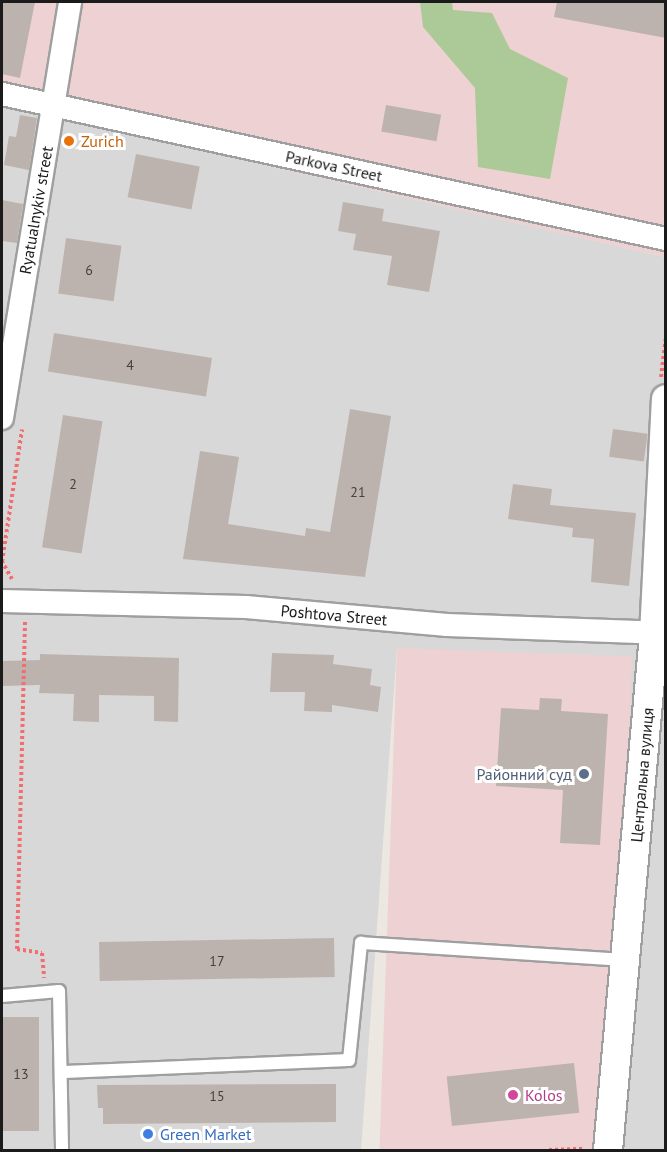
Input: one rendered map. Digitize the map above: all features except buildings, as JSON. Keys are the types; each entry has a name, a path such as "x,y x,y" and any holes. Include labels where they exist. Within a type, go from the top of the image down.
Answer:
{"street":[{"name":"Ryatualnykiv street","path":"2,418 70,2"},
{"name":"Parkova Street","path":"2,94 666,239"},
{"name":"Центральна вулиця","path":"602,1149 627,960 660,634 666,399"},
{"name":"Poshtova Street","path":"2,601 246,607 447,626 660,634"}],"lane":[{"path":"64,1072 349,1060 361,943 627,960"},
{"path":"2,996 59,991 64,1072 62,1150"}],"path":[{"path":"25,602 17,949 42,954 45,993"},
{"path":"549,1150 602,1149"}],"shaded area":[{"path":"2,2 665,2 665,257 2,105"},
{"path":"2,105 665,257 665,1150 607,1150 397,648 361,1150 2,1150"},
{"path":"397,648 632,656 615,1150 379,1150"}],"green space":[{"path":"420,2 452,2 453,10 492,13 510,49 568,78 550,179 478,167 475,88 423,27"}],"place":[{"name":"Zurich","path":"69,141"},
{"name":"Районний суд","path":"584,774"},
{"name":"Kolos","path":"513,1095"},
{"name":"Green Market","path":"148,1134"}]}
